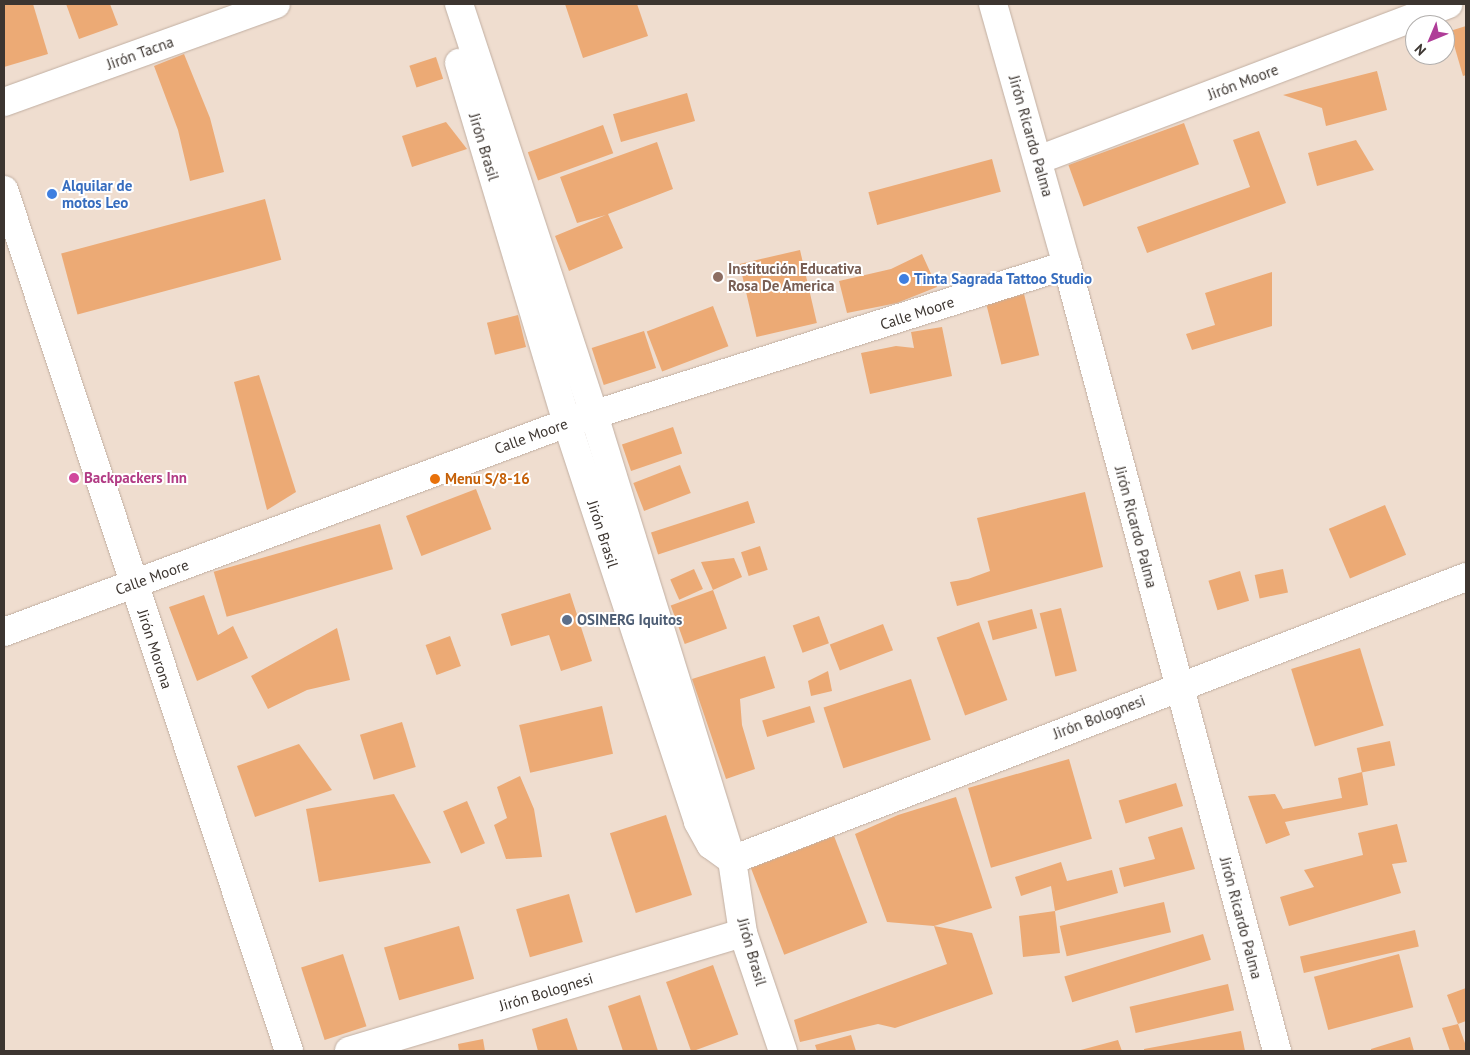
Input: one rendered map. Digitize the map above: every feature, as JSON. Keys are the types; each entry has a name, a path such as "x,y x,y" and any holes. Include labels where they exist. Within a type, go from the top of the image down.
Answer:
{"street":[{"name":"Jirón Tacna","path":"4,102 276,4"},
{"name":"Jirón Brasil","path":"442,4 512,199 567,423 698,822 711,845 732,860 744,933 783,1051"},
{"path":"459,4 512,199 594,416 732,860"},
{"name":"Jirón Ricardo Palma","path":"992,4 1067,265 1277,1051"},
{"name":"Jirón Moore","path":"1038,160 1448,4"},
{"name":"Jirón Morona","path":"4,190 289,1051"},
{"name":"Calle Moore","path":"4,632 567,423 1067,265"},
{"name":"Jirón Bolognesi","path":"732,860 1466,576"},
{"name":"Jirón Bolognesi","path":"349,1051 744,933"}],"building":[{"path":"4,4 33,4 48,54 4,67"},
{"path":"66,4 110,4 118,25 79,39"},
{"path":"565,4 637,4 648,36 583,58"},
{"path":"1466,26 1466,75 1463,76 1455,48 1455,29"},
{"path":"184,54 210,118 224,172 190,181 178,130 154,66"},
{"path":"436,57 443,79 416,88 409,66"},
{"path":"1377,71 1387,110 1326,126 1322,108 1283,95"},
{"path":"687,93 695,121 621,142 613,114"},
{"path":"446,122 467,149 412,167 402,136"},
{"path":"1184,123 1199,164 1083,206 1068,165"},
{"path":"603,125 613,153 538,181 528,152"},
{"path":"1259,131 1286,203 1147,253 1137,227 1250,187 1233,140"},
{"path":"1356,140 1374,170 1317,186 1308,153"},
{"path":"657,142 673,189 608,214 623,248 569,271 555,236 606,215 577,223 560,177"},
{"path":"992,159 1001,192 877,225 868,192"},
{"path":"265,199 281,260 77,314 61,254"},
{"path":"800,250 817,323 756,337 740,264"},
{"path":"922,254 937,287 897,303 847,313 839,281 891,269"},
{"path":"1272,272 1272,326 1192,350 1186,334 1215,325 1205,293"},
{"path":"1024,294 1039,355 1001,365 986,303"},
{"path":"713,306 728,346 662,372 647,331"},
{"path":"518,315 526,347 495,355 487,323"},
{"path":"942,327 952,376 870,394 861,353 896,346 914,348 911,332"},
{"path":"644,331 656,368 604,385 592,348"},
{"path":"259,375 296,492 267,510 234,382"},
{"path":"673,427 682,453 631,471 622,445"},
{"path":"680,465 691,493 644,511 633,483"},
{"path":"476,489 491,529 421,556 406,516"},
{"path":"1085,492 1103,567 957,606 950,582 968,579 990,571 977,518"},
{"path":"748,501 755,523 658,554 651,533"},
{"path":"1385,505 1406,555 1350,579 1329,529"},
{"path":"380,524 393,569 227,617 214,572"},
{"path":"760,546 768,570 749,576 741,552"},
{"path":"734,558 742,577 713,590 701,562"},
{"path":"694,569 703,589 679,600 670,580"},
{"path":"1283,569 1288,592 1260,599 1255,575"},
{"path":"1240,571 1249,601 1218,610 1208,581"},
{"path":"713,590 727,629 685,644 671,605"},
{"path":"570,593 592,661 561,671 549,635 511,646 501,614"},
{"path":"204,595 218,635 233,626 248,658 197,681 169,607"},
{"path":"1061,608 1077,671 1055,676 1040,613"},
{"path":"1032,609 1037,628 993,640 988,621"},
{"path":"819,616 829,643 803,653 793,626"},
{"path":"979,622 1007,700 965,715 937,637"},
{"path":"883,624 893,650 840,671 830,644"},
{"path":"337,628 350,680 307,690 268,709 251,676"},
{"path":"450,636 461,666 437,675 426,645"},
{"path":"1360,648 1384,725 1315,747 1291,669"},
{"path":"765,656 775,688 740,699 742,725 755,769 726,779 692,679"},
{"path":"828,671 832,691 811,696 808,681"},
{"path":"911,679 931,740 843,768 824,707"},
{"path":"602,706 613,754 530,773 519,725"},
{"path":"810,706 815,722 767,737 762,721"},
{"path":"402,722 416,767 374,780 360,735"},
{"path":"1390,741 1395,765 1362,773 1357,748"},
{"path":"299,744 332,790 255,817 237,766"},
{"path":"1069,759 1092,839 991,868 968,788"},
{"path":"1362,772 1368,805 1285,822 1290,835 1266,844 1248,796 1275,794 1283,809 1342,798 1338,778"},
{"path":"520,776 534,809 542,857 506,859 494,825 507,818 497,787"},
{"path":"1176,783 1183,806 1126,823 1119,801"},
{"path":"394,794 431,863 319,882 306,809"},
{"path":"956,797 992,908 934,926 887,922 855,834 898,815"},
{"path":"467,801 485,843 461,854 443,811"},
{"path":"666,815 692,895 636,913 610,833"},
{"path":"1397,824 1407,862 1392,864 1401,893 1289,926 1280,897 1314,887 1304,870 1363,855 1358,833"},
{"path":"1182,827 1195,869 1124,887 1119,868 1155,859 1148,837"},
{"path":"834,836 867,923 784,955 751,868"},
{"path":"1061,862 1067,881 1112,870 1118,893 1055,911 1051,886 1021,896 1015,877"},
{"path":"569,894 583,942 530,957 516,909"},
{"path":"1164,902 1171,932 1067,956 1060,926"},
{"path":"1055,911 1060,953 1023,957 1019,916"},
{"path":"459,926 474,979 399,1000 384,947"},
{"path":"934,926 972,933 993,994 895,1028 878,1024 800,1042 794,1020 947,964"},
{"path":"1415,930 1419,947 1304,973 1300,957"},
{"path":"1203,934 1211,960 1072,1002 1064,976"},
{"path":"343,954 366,1026 325,1040 301,968"},
{"path":"1399,954 1413,1007 1328,1030 1314,977"},
{"path":"713,965 738,1035 691,1051 666,982"},
{"path":"1228,984 1234,1010 1136,1033 1130,1007"},
{"path":"1466,988 1466,1021 1458,1024 1447,995"},
{"path":"640,995 658,1051 623,1051 608,1006"},
{"path":"567,1018 578,1051 538,1051 532,1029"},
{"path":"1458,1024 1466,1051 1450,1051 1442,1028"},
{"path":"1241,1031 1245,1051 1144,1051 1144,1049"},
{"path":"851,1035 856,1051 817,1051 815,1045"},
{"path":"1410,1037 1414,1051 1371,1051 1371,1049"},
{"path":"483,1039 485,1051 459,1051 458,1044"},
{"path":"1118,1040 1122,1051 1077,1051"}],"place":[{"name":"Alquilar de motos Leo","path":"52,194"},
{"name":"Institución Educativa Rosa De America","path":"718,277"},
{"name":"Tinta Sagrada Tattoo Studio","path":"904,279"},
{"name":"Backpackers Inn","path":"74,478"},
{"name":"Menu S/8-16","path":"435,479"},
{"name":"OSINERG Iquitos","path":"567,620"}]}
